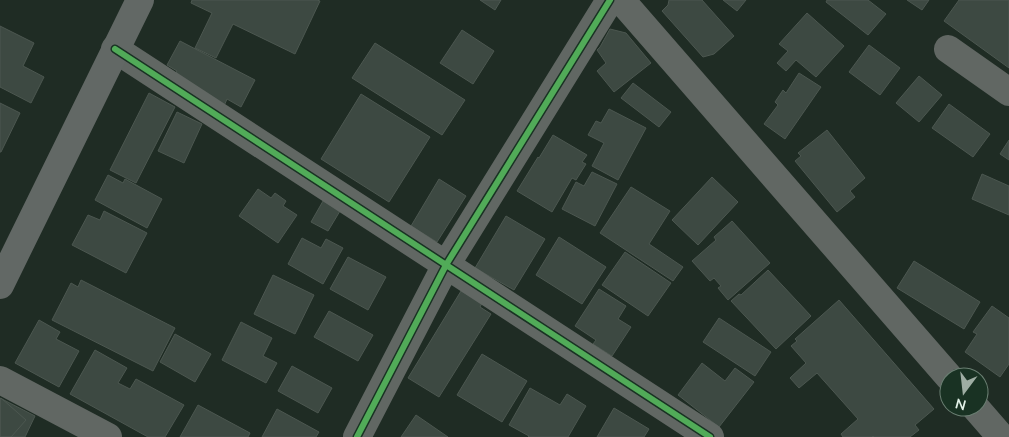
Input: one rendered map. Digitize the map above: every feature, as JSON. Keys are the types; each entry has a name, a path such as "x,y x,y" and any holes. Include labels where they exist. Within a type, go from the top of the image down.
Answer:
{"street":[{"path":"0,285 140,0"},
{"path":"357,437 446,265 610,0"},
{"path":"621,0 940,367"},
{"path":"948,49 1009,92"},
{"path":"116,50 710,437"},
{"path":"0,380 108,437"},
{"path":"984,417 1002,437"}],"building":[{"path":"192,0 320,1 295,54 233,24 216,58 195,48 212,13 191,3"},
{"path":"480,0 501,0 495,10"},
{"path":"669,0 702,0 734,36 714,54 703,57 662,11 668,5"},
{"path":"723,0 746,0 737,11"},
{"path":"827,0 868,0 886,14 868,35 826,2"},
{"path":"907,0 929,0 922,10"},
{"path":"959,0 1009,0 1009,68 944,21"},
{"path":"807,13 844,46 816,77 796,60 786,71 777,63 788,51 779,44"},
{"path":"0,26 34,43 23,66 44,77 31,103 0,87"},
{"path":"610,29 626,33 651,63 614,92 597,71 606,63 597,50"},
{"path":"462,30 494,51 473,84 440,63"},
{"path":"180,41 255,80 241,107 227,99 224,106 172,79 177,71 167,65"},
{"path":"375,43 465,100 442,135 352,78"},
{"path":"869,45 900,68 880,95 849,72"},
{"path":"799,73 821,87 785,139 764,124 778,105 775,102 783,90 786,93"},
{"path":"919,76 942,95 919,122 896,103"},
{"path":"633,83 671,112 659,127 621,98"},
{"path":"149,93 175,107 136,183 110,170"},
{"path":"361,94 430,137 389,202 321,159"},
{"path":"0,103 20,113 1,152 0,152"},
{"path":"949,104 990,134 973,157 932,128"},
{"path":"609,109 646,128 618,180 592,166 604,143 588,135 596,121 601,123"},
{"path":"177,112 202,124 184,163 158,151"},
{"path":"827,130 865,178 850,191 855,197 837,212 795,161 801,156 798,153"},
{"path":"553,135 587,155 582,162 586,164 576,180 572,178 552,212 517,191"},
{"path":"1009,140 1009,160 1000,154"},
{"path":"592,172 617,184 595,226 562,209 576,182 584,186"},
{"path":"982,174 1009,186 1009,215 972,199"},
{"path":"108,175 123,183 125,179 162,199 147,228 95,200"},
{"path":"712,177 738,202 698,245 672,220"},
{"path":"439,179 466,196 437,242 411,226"},
{"path":"631,187 670,211 649,244 683,267 673,281 600,233"},
{"path":"258,189 271,198 275,193 286,201 283,206 297,215 278,243 239,216"},
{"path":"323,201 340,211 328,231 311,222"},
{"path":"104,211 147,233 126,273 72,245 88,215 100,220"},
{"path":"506,216 545,239 514,290 475,268"},
{"path":"732,221 770,263 728,300 718,288 721,286 714,278 710,281 692,261 716,240 714,237"},
{"path":"559,237 606,267 582,304 536,275"},
{"path":"302,238 321,248 326,239 343,248 323,284 288,264"},
{"path":"625,252 671,283 648,316 602,285"},
{"path":"348,257 386,277 368,310 330,289"},
{"path":"914,261 980,302 964,329 897,288"},
{"path":"768,270 811,316 776,349 731,301 739,294 741,295"},
{"path":"273,275 314,295 295,334 254,314"},
{"path":"81,280 175,328 153,371 52,320 71,283 78,287"},
{"path":"599,289 626,306 618,319 631,327 612,356 593,344 596,340 575,326"},
{"path":"461,291 482,303 480,307 491,314 439,397 408,378"},
{"path":"839,300 934,409 915,425 919,430 910,437 843,437 841,434 858,419 817,373 799,388 790,378 806,363 791,346 797,341 795,339"},
{"path":"992,306 1009,318 1009,364 1000,377 989,369 989,367 986,367 965,352 977,334 973,332"},
{"path":"329,311 373,335 358,361 314,337"},
{"path":"719,318 771,352 755,376 703,342"},
{"path":"39,320 60,332 56,339 79,351 59,387 15,363"},
{"path":"241,322 272,338 263,356 277,363 266,383 222,360"},
{"path":"175,334 211,354 195,382 160,362"},
{"path":"95,350 127,368 118,383 130,389 136,379 184,405 165,437 148,437 70,394"},
{"path":"482,354 527,381 502,422 457,395"},
{"path":"702,363 725,381 735,368 754,382 719,427 678,395"},
{"path":"292,366 332,388 318,413 278,391"},
{"path":"530,388 560,405 567,394 586,406 568,437 528,437 509,425"},
{"path":"0,398 35,416 25,437 0,437"},
{"path":"1,398 26,420 11,437 0,437"},
{"path":"198,405 250,433 248,437 180,437"},
{"path":"614,408 649,429 644,437 597,437"},
{"path":"277,409 319,432 316,437 262,437"},
{"path":"416,415 448,437 401,437"}],"cycle path":[{"path":"357,437 446,265 610,0"},
{"path":"115,49 710,437"}]}
